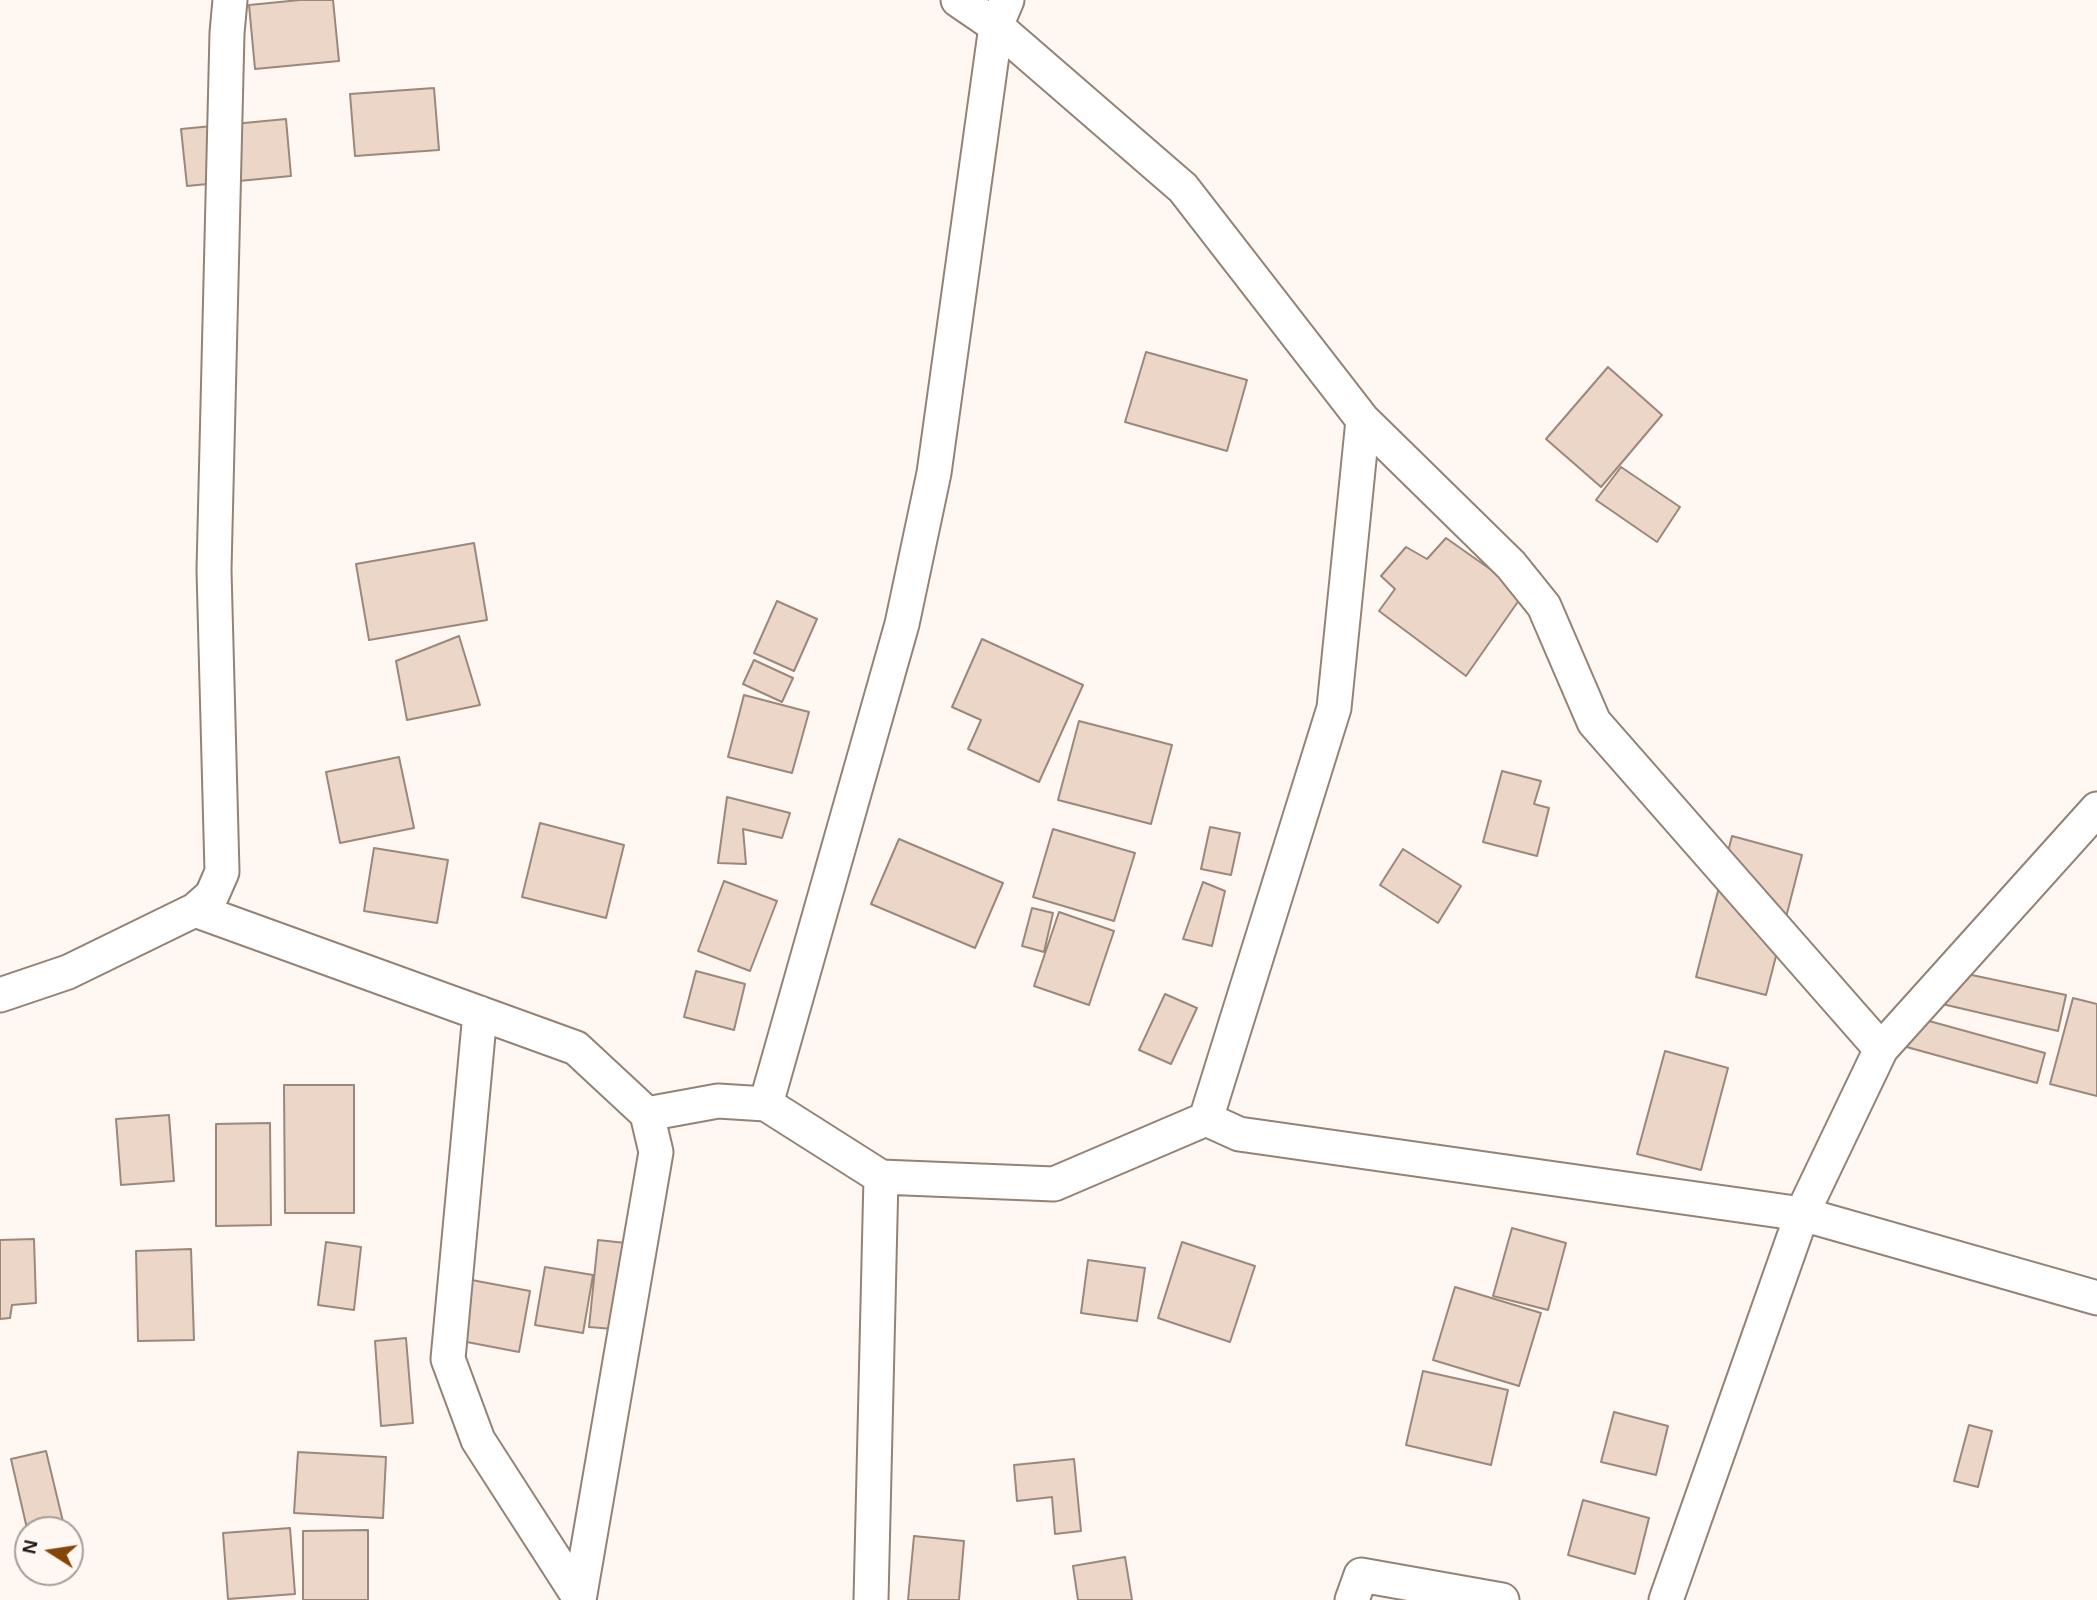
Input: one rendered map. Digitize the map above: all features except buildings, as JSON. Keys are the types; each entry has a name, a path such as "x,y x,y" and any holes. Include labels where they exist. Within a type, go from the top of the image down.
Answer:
{"street":[{"path":"0,995 68,972 195,910 212,895 222,872 214,570 230,0"},
{"path":"958,0 1002,13 1183,188 1363,420 1511,565 1544,606 1594,722 1881,1049"},
{"path":"766,1104 905,610 934,473 1002,13"},
{"path":"1206,1119 1334,708 1363,420"},
{"path":"1666,1600 1802,1214 1881,1049 2097,809"},
{"path":"195,910 576,1048 647,1114 656,1152 579,1599"},
{"path":"480,1013 448,1359 478,1440 579,1599"},
{"path":"647,1114 718,1101 766,1104 881,1177 1054,1184 1206,1119 1239,1134 1802,1214 2097,1298"},
{"path":"871,1600 881,1177"},
{"path":"1352,1600 1361,1576 1502,1600"}]}
